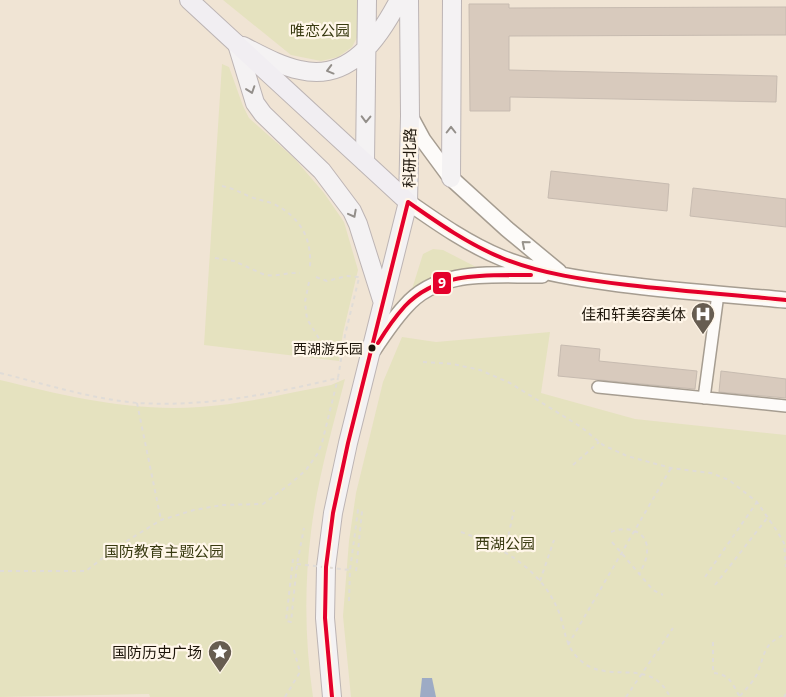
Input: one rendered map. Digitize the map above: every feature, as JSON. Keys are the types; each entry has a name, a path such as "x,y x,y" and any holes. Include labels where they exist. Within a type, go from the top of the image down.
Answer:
{"highway":[{"path":"188,0 408,202"}],"main road":[{"path":"365,162 367,0"},
{"path":"237,44 282,65 301,71 319,72 334,70 346,64 367,48 383,29 399,0"},
{"name":"科研北路","path":"332,697 325,618 328,556 333,512 348,443 408,202 410,116 409,0"},
{"path":"451,178 452,0"},
{"path":"237,44 255,103 263,114 322,171 352,211 358,224 383,303"},
{"path":"410,116 436,161 451,178 507,229 562,275"},
{"path":"408,202 443,226 502,258 532,268 562,275 635,286 786,300"},
{"path":"370,353 405,306 418,294 433,285 448,279 466,276 562,275"}],"street":[{"path":"704,398 718,294"},
{"path":"598,387 786,406"}],"path":[{"path":"222,186 237,189 249,196 273,204 295,218 308,239 310,267"},
{"path":"215,258 234,261 260,274 270,276 300,273"},
{"path":"0,572 86,571 117,547 161,520 194,510 222,505 263,504 306,470 318,453 322,443 360,277 348,276 327,281 316,278"},
{"path":"309,282 305,302 307,319 323,345 332,352 342,355"},
{"path":"423,362 453,364 480,370 510,383 581,427 600,442 627,456 671,468 711,473 729,480 757,502 768,517 784,543 786,568"},
{"path":"0,373 100,398 137,403 186,404 227,401 285,391 338,378"},
{"path":"137,403 161,520"},
{"path":"573,465 600,442"},
{"path":"568,645 671,468"},
{"path":"705,577 757,502"},
{"path":"349,601 350,570 358,510 362,511 356,572"},
{"path":"505,551 514,510"},
{"path":"715,585 768,517"},
{"path":"293,559 286,622 291,622 296,564 304,528"},
{"path":"611,532 618,529 636,530 643,536 648,552 639,575"},
{"path":"460,532 490,543 505,551 540,581 552,597 560,615 568,645 581,661 594,668 609,672 643,674 659,680 670,697"},
{"path":"540,581 554,540"},
{"path":"612,542 623,552 639,575 653,590 663,595"},
{"path":"296,564 350,570"},
{"path":"626,697 673,628"},
{"path":"713,642 713,673 727,676 740,696 757,674 762,657 773,640 786,634"},
{"path":"285,697 300,672 293,647"}],"green space":[{"name":"唯恋公园","path":"223,0 364,0 361,30 352,47 338,57 321,61 291,55"},
{"path":"222,64 229,67 249,118 294,158 324,193 344,222 358,270 343,333 339,361 204,345"},
{"path":"433,249 443,250 478,268 459,269 443,273 412,289 423,254"},
{"name":"西湖公园","path":"550,332 541,393 635,419 786,435 786,697 351,697 343,616 349,541 356,493 383,382 402,337 436,342"},
{"name":"国防教育主题公园","path":"345,379 321,475 309,553 306,615 313,697 150,697 149,694 0,697 0,380 49,392 99,401 124,405 174,408 216,406 249,401 331,385"}],"water":[{"path":"422,678 432,678 436,697 420,697"}],"building":[{"path":"469,4 509,4 509,8 786,7 786,35 509,36 509,70 777,76 776,102 510,97 510,111 470,111"},
{"path":"551,171 669,184 667,211 548,198"},
{"path":"693,188 786,199 786,227 690,216"},
{"path":"561,345 600,349 599,361 697,371 695,389 558,376"},
{"path":"721,371 786,379 786,398 719,392"}],"transit line":[{"name":"9","path":"332,697 325,618 326,567 333,513 348,443 408,202 465,240 517,264 564,276 612,283 786,300"},
{"name":"9","path":"378,343 405,306 432,286 464,277 531,275"}],"place":[{"name":"佳和轩美容美体","path":"703,335"},
{"name":"西湖游乐园","path":"372,348"},
{"name":"国防历史广场","path":"220,673"}]}
